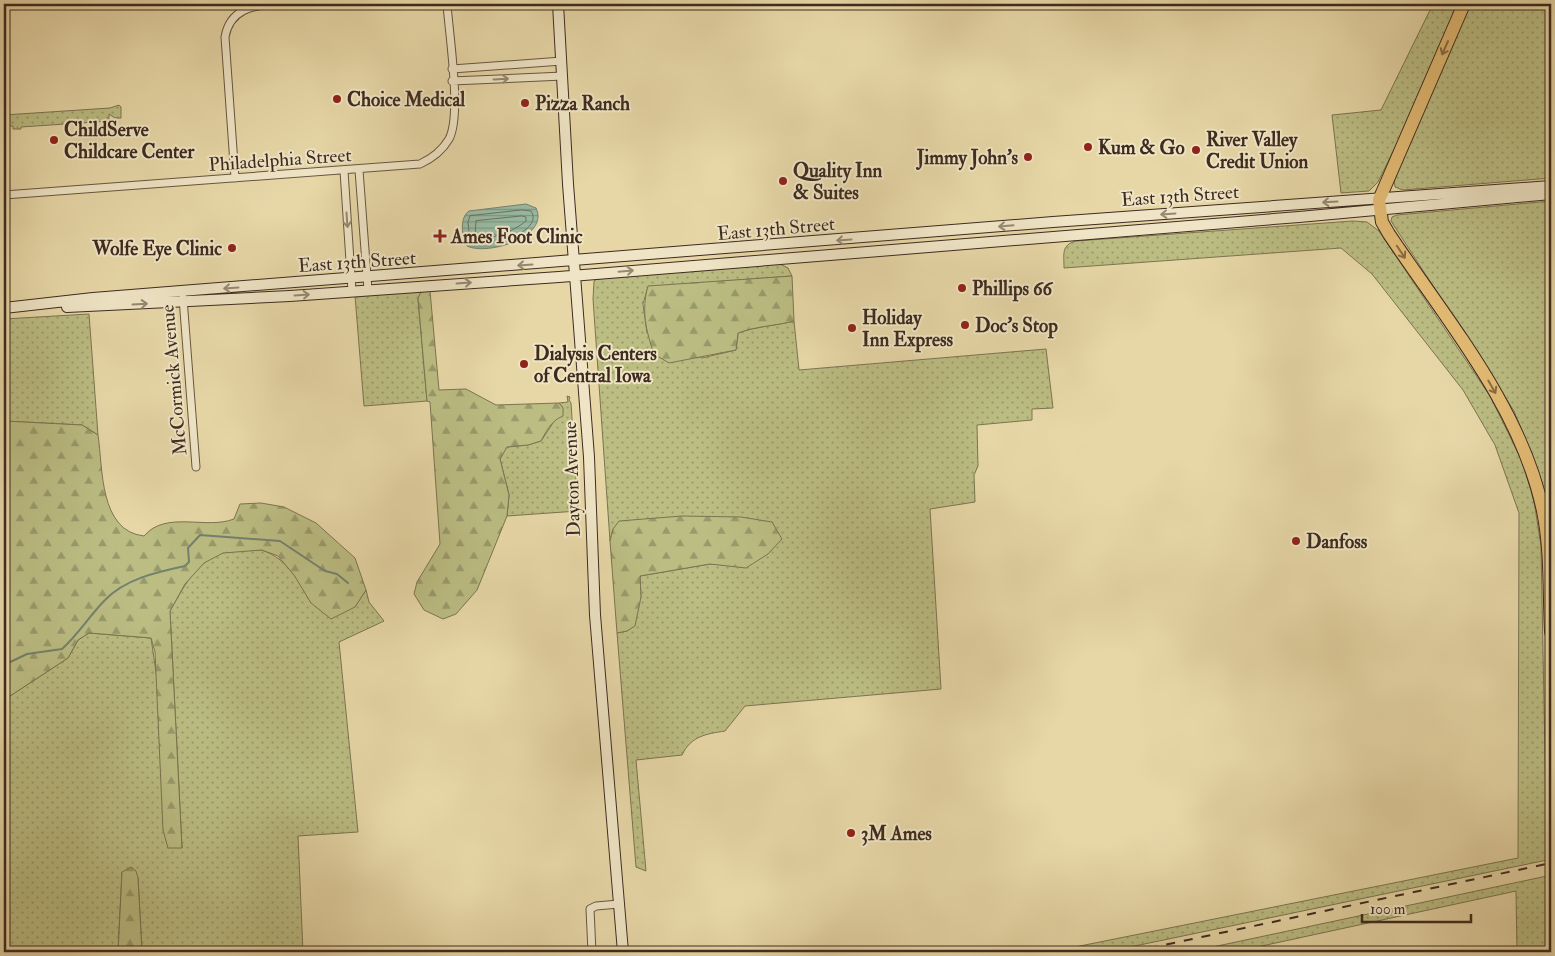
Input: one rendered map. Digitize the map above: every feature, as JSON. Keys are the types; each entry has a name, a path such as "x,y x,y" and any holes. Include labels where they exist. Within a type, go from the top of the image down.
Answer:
{"highway":[{"path":"1464,4 1379,204 1389,234 1487,379 1509,416 1543,509 1548,538 1551,632"}],"main road":[{"name":"Dayton Avenue","path":"558,4 574,262 589,457 595,606 623,952"},
{"name":"East 13th Street","path":"182,296 352,291 575,275 1379,204 1551,186"},
{"name":"East 13th Street","path":"4,309 182,296 351,278 574,262 1081,220 1551,194"}],"street":[{"path":"235,178 225,37 227,27 232,19 248,7 278,4"},
{"name":"Philadelphia Street","path":"4,195 420,164 440,152 449,138 454,124 447,4"},
{"path":"452,69 562,62"},
{"path":"452,81 563,76"},
{"path":"359,170 368,290"},
{"path":"344,171 352,291"},
{"name":"McCormick Avenue","path":"182,296 196,467"},
{"path":"592,952 590,909 596,906 619,904"}],"green space":[{"path":"1433,4 1460,4 1413,111 1378,182 1369,191 1341,193 1332,115 1381,110"},
{"path":"1470,4 1551,4 1551,178 1403,190 1395,187 1394,178"},
{"path":"119,105 121,107 121,118 115,118 109,114 109,121 21,127 21,129 13,129 13,126 4,126 4,115 110,108"},
{"path":"1551,201 1551,519 1548,519 1534,462 1514,411 1391,221 1392,217 1397,215"},
{"path":"1353,221 1367,222 1379,231 1490,396 1523,463 1534,501 1541,546 1547,860 1106,952 1050,952 1518,858 1519,513 1495,445 1463,390 1372,274 1341,248 1064,268 1064,251 1068,245 1076,241"},
{"path":"778,263 788,268 792,276 648,287 643,304 647,333 702,358 736,350 738,333 794,321 799,370 1046,349 1053,408 1032,409 1032,420 977,425 978,466 974,475 975,502 930,509 941,689 745,706 725,731 700,737 690,744 682,755 636,760 646,871 636,867 617,633 627,631 641,597 640,576 710,564 726,565 613,529 610,541 593,299 594,281 597,279"},
{"path":"792,276 794,321 738,333 736,350 669,363 654,354 645,320 648,286"},
{"path":"430,291 439,390 466,389 496,405 559,403 563,408 563,416 552,423 541,441 528,445 507,447 500,459 509,495 507,516 477,590 456,614 443,619 424,610 414,594 417,582 440,544 430,402 427,401 418,298 421,292"},
{"path":"421,292 418,299 427,401 364,406 355,296"},
{"path":"89,314 98,435 82,425 4,421 4,319"},
{"path":"567,396 570,397 571,403 578,511 507,516 509,495 500,459 506,447 528,445 541,441 563,408 559,403 568,402"},
{"path":"4,421 82,425 98,435 106,496 111,511 119,523 129,532 144,536 153,528 163,524 175,522 223,522 234,519 240,504 261,503 284,507 316,523 355,558 366,590 355,607 331,619 311,603 294,575 278,556 262,550 223,553 204,563 185,584 170,611 182,848 168,848 163,830 155,652 151,638 89,633 78,640 68,658 4,700"},
{"path":"682,516 741,517 772,522 782,539 768,554 746,568 710,564 640,576 641,597 635,626 627,631 617,633 610,541 613,529 619,521"},
{"path":"262,550 286,565 311,603 355,607 366,590 369,602 384,621 339,642 358,832 298,836 303,952 142,952 138,878 122,872 118,952 4,952 4,700 68,658 78,640 89,633 151,638 182,848 170,611 191,577 213,557 227,552"},
{"path":"131,867 136,871 138,878 142,952 118,952 122,872"},
{"path":"1547,876 1546,952 1517,952 1516,891 1234,952 1189,952"}],"water":[{"path":"526,204 536,208 538,218 534,228 526,235 514,242 501,246 476,248 467,246 463,233 463,223 469,211"}],"waterway":[{"path":"4,665 27,654 62,649 113,593 142,577 185,566 189,562 188,548 200,535 280,541 325,571 337,574 348,583"}],"railway":[{"path":"1131,952 1551,863"}],"place":[{"name":"Choice Medical","path":"337,99"},
{"name":"Pizza Ranch","path":"525,103"},
{"name":"ChildServe Childcare Center","path":"54,140"},
{"name":"Kum & Go","path":"1088,147"},
{"name":"River Valley Credit Union","path":"1196,150"},
{"name":"Jimmy John's","path":"1028,157"},
{"name":"Quality Inn & Suites","path":"783,181"},
{"name":"Ames Foot Clinic","path":"440,236"},
{"name":"Wolfe Eye Clinic","path":"232,248"},
{"name":"Phillips 66","path":"962,288"},
{"name":"Doc's Stop","path":"965,325"},
{"name":"Holiday Inn Express","path":"852,328"},
{"name":"Dialysis Centers of Central Iowa","path":"524,364"},
{"name":"Danfoss","path":"1296,541"},
{"name":"3M Ames","path":"851,833"}]}
